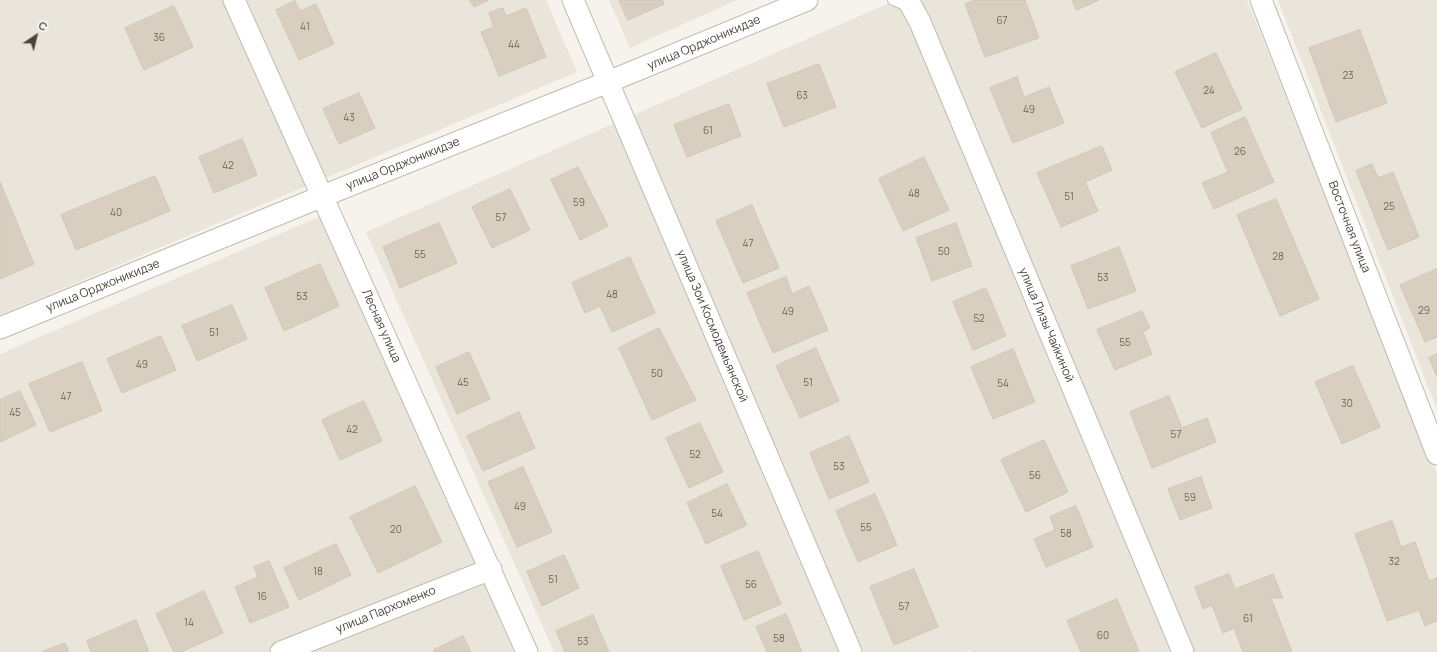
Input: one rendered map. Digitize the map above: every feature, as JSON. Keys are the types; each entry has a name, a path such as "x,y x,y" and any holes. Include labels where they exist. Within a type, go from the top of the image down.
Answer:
{"street":[{"name":"Лесная улица","path":"234,0 527,652"},
{"name":"улица Зои Космодемьянской","path":"573,0 850,652"},
{"name":"улица Орджоникидзе","path":"0,328 807,0"},
{"name":"улица Лизы Чайкиной","path":"908,0 920,22 1183,652"},
{"name":"Восточная улица","path":"1261,0 1437,454"},
{"name":"улица Пархоменко","path":"281,652 491,569"}],"lane":[{"path":"893,0 905,5 920,22"}],"shaded area":[{"path":"0,0 546,0 577,72 0,315"},
{"path":"609,0 737,0 630,48"},
{"path":"896,0 1247,0 1437,473 1437,652 971,652 970,650 966,652 554,652 366,232"},
{"path":"1278,0 1437,0 1437,410"},
{"path":"333,211 524,652 0,652 0,354"}],"building":[{"path":"470,0 489,0 474,7"},
{"path":"619,0 662,0 664,4 628,20"},
{"path":"976,0 1025,0 1039,38 985,57 965,4"},
{"path":"1072,0 1099,0 1077,10"},
{"path":"295,1 300,11 316,4 334,44 299,60 276,10"},
{"path":"174,6 193,47 144,70 125,28"},
{"path":"503,8 506,16 526,8 546,57 499,76 481,32 494,27 489,13"},
{"path":"1360,30 1387,103 1336,122 1309,48"},
{"path":"1216,53 1242,109 1202,128 1175,72"},
{"path":"819,64 836,107 784,127 767,84"},
{"path":"1017,77 1024,97 1049,87 1064,123 1013,143 990,88"},
{"path":"359,93 375,128 339,144 323,109"},
{"path":"729,104 741,136 687,157 674,125"},
{"path":"1245,117 1274,182 1214,209 1202,183 1228,172 1211,133"},
{"path":"242,139 257,175 214,193 199,157"},
{"path":"1102,146 1112,170 1085,182 1098,211 1061,227 1037,173"},
{"path":"924,157 949,210 903,231 879,179"},
{"path":"1372,164 1378,178 1393,172 1419,237 1388,250 1356,171"},
{"path":"578,167 608,226 580,240 551,180"},
{"path":"155,176 170,211 76,250 61,215"},
{"path":"0,182 34,264 0,279"},
{"path":"510,189 530,230 492,248 472,207"},
{"path":"1276,199 1319,299 1280,316 1237,215"},
{"path":"752,205 779,268 743,283 716,221"},
{"path":"439,223 457,263 400,288 383,247"},
{"path":"956,223 972,266 932,281 916,238"},
{"path":"1119,247 1136,291 1088,309 1071,266"},
{"path":"630,257 655,313 612,332 600,306 585,313 572,283"},
{"path":"320,264 339,306 284,331 265,288"},
{"path":"1437,269 1437,337 1425,342 1400,285"},
{"path":"786,277 792,294 809,286 828,330 773,353 747,293"},
{"path":"986,288 1006,336 973,350 953,302"},
{"path":"232,305 247,339 197,361 182,326"},
{"path":"1142,311 1150,328 1143,332 1152,354 1115,370 1097,330"},
{"path":"659,328 696,400 652,420 619,348"},
{"path":"161,336 176,370 122,393 107,359"},
{"path":"816,348 839,401 800,418 776,366"},
{"path":"1013,349 1035,402 993,419 971,367"},
{"path":"469,352 490,399 457,414 436,367"},
{"path":"1437,354 1437,377 1429,358"},
{"path":"82,362 102,411 50,432 29,384"},
{"path":"1353,366 1380,427 1342,444 1315,382"},
{"path":"20,391 36,425 0,442 0,400"},
{"path":"1169,396 1182,428 1207,418 1216,442 1152,468 1130,412"},
{"path":"364,401 382,441 340,460 322,420"},
{"path":"519,412 535,448 483,471 467,436"},
{"path":"700,423 723,472 689,488 666,438"},
{"path":"849,436 869,482 829,499 810,453"},
{"path":"1044,440 1068,492 1026,512 1001,460"},
{"path":"523,467 552,532 517,547 488,482"},
{"path":"1201,477 1212,508 1180,520 1168,489"},
{"path":"727,484 747,525 706,544 687,503"},
{"path":"415,486 442,542 378,573 350,517"},
{"path":"875,494 897,545 858,562 836,511"},
{"path":"1076,506 1093,547 1046,567 1034,539 1055,530 1050,517"},
{"path":"1392,521 1401,547 1415,542 1429,581 1437,578 1437,621 1425,626 1419,610 1387,621 1355,534"},
{"path":"336,544 351,575 299,600 284,568"},
{"path":"758,551 781,604 744,620 721,566"},
{"path":"564,555 579,588 542,606 527,572"},
{"path":"269,561 289,607 250,623 235,587 258,577 254,567"},
{"path":"914,569 938,627 894,645 870,587"},
{"path":"1229,574 1235,589 1273,574 1283,598 1271,598 1292,652 1243,652 1234,628 1223,633 1212,605 1203,609 1195,587"},
{"path":"204,591 223,633 181,652 174,652 156,614"},
{"path":"1117,599 1139,652 1081,652 1067,621"},
{"path":"786,614 802,652 767,652 756,627"},
{"path":"593,615 609,652 565,652 556,631"},
{"path":"136,620 149,652 91,652 87,641"},
{"path":"463,636 471,652 435,652 434,650"},
{"path":"65,643 69,652 42,652"}]}
